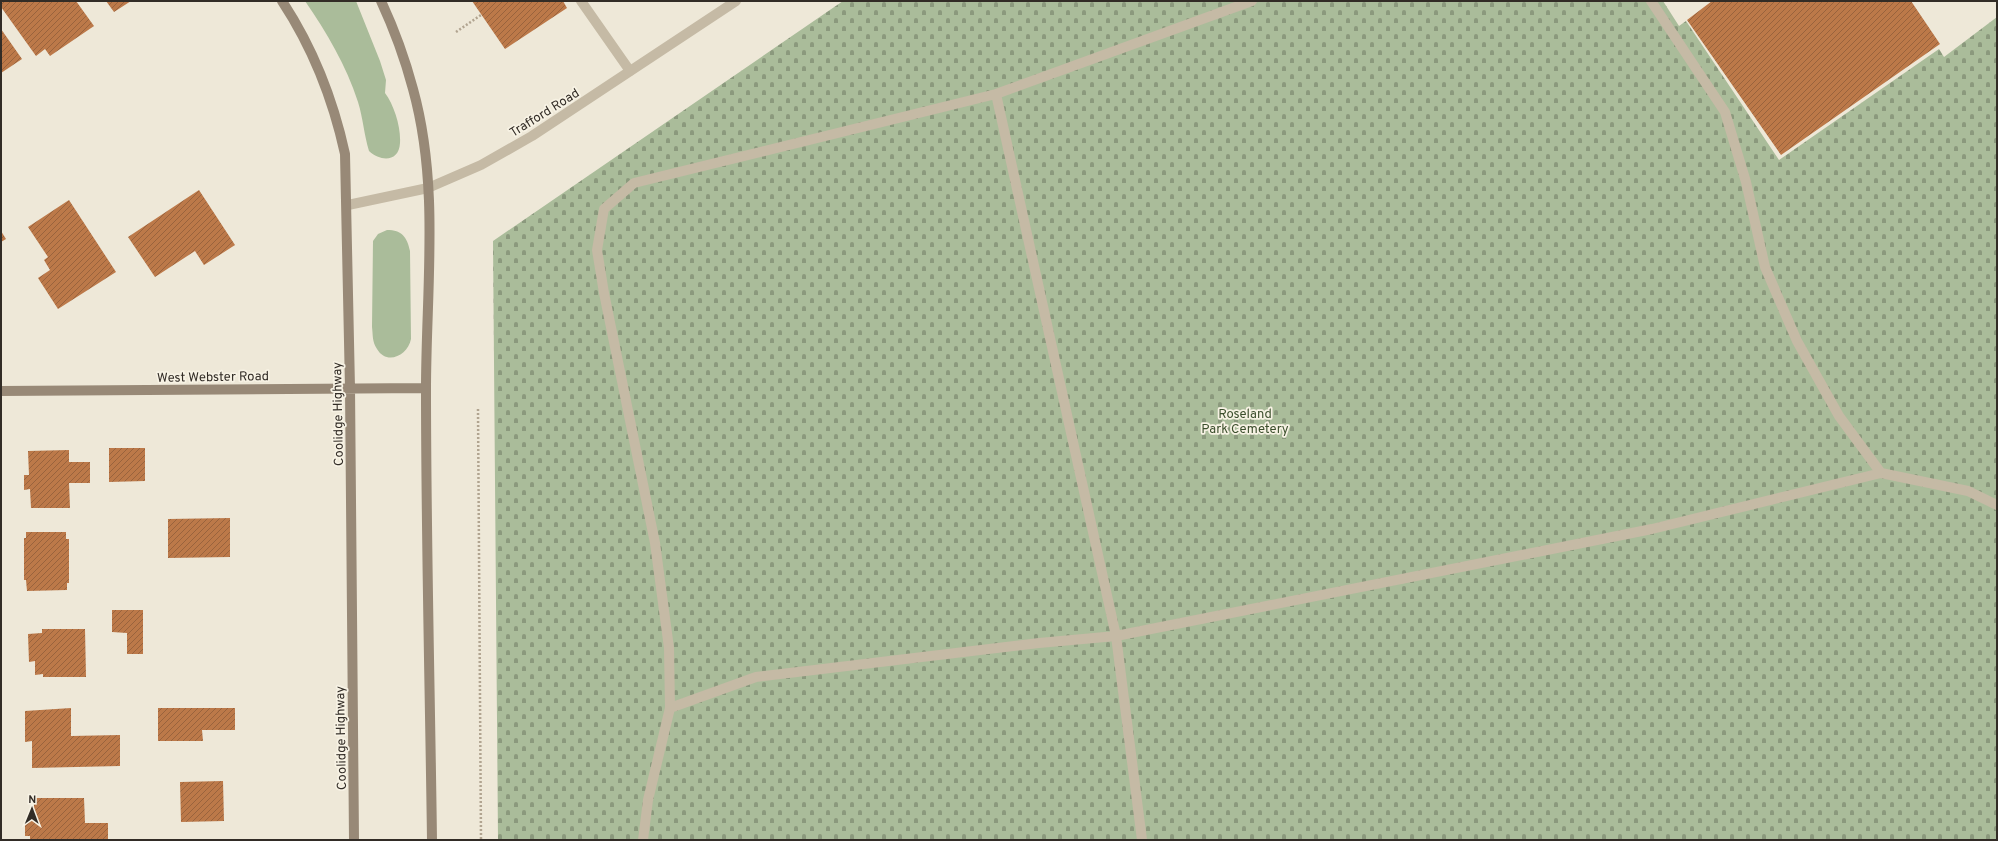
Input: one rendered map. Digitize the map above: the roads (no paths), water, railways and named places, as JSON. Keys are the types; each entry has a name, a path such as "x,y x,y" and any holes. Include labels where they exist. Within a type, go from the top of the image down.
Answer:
{"main road":[{"name":"Coolidge Highway","path":"282,1 318,67 336,115 345,154 348,205 354,840"},
{"path":"381,1 403,55 414,90 424,148 428,188 429,235 426,388 432,840"},
{"name":"West Webster Road","path":"1,391 426,388"}],"street":[{"path":"581,1 630,72"},
{"name":"Trafford Road","path":"348,205 428,188 481,165 532,136 736,1"},
{"path":"643,840 648,800 670,708 669,648 655,544 604,293 597,250 604,209 634,183 996,94 1252,1"},
{"path":"1651,1 1725,112 1746,182 1765,267 1797,341 1839,416 1881,473"},
{"path":"996,94 1116,636 1142,840"},
{"path":"670,708 756,677 1031,644 1116,636 1652,529 1881,473 1968,491 1997,505"}],"park label":[{"name":"Roseland Park Cemetery","path":"1245,420"}]}
